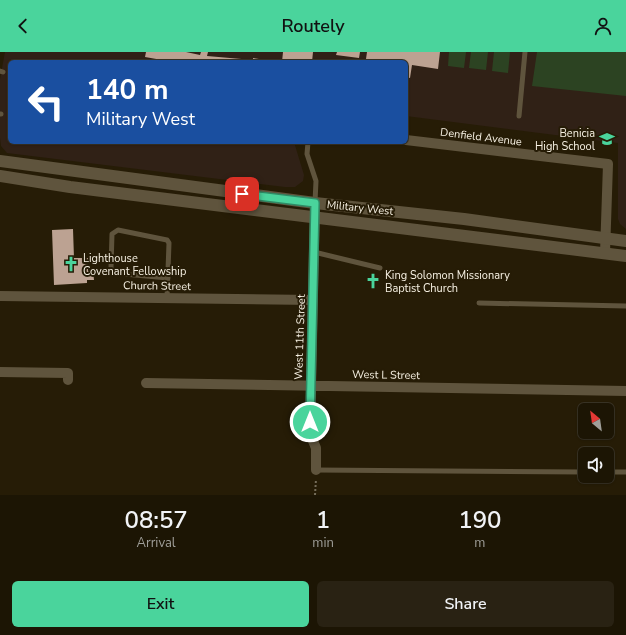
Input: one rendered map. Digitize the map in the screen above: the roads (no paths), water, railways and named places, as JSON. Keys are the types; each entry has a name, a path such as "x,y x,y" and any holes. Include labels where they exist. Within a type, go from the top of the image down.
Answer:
{"main road":[{"name":"Military West","path":"0,161 315,203 464,219 626,241"},
{"name":"Military West","path":"0,176 70,187 626,256"}],"street":[{"name":"Denfield Avenue","path":"408,140 608,164 605,253"},
{"name":"West 11th Street","path":"315,203 310,434 316,448 316,470"},
{"name":"Church Street","path":"0,296 313,300"},
{"path":"0,372 68,373 68,380"},
{"name":"West L Street","path":"146,383 626,390"}],"lane":[{"path":"519,116 525,52"},
{"path":"308,144 307,154 316,181 315,203"},
{"path":"167,298 168,278 169,243 167,240 118,230 112,234 111,268 113,273 168,278"},
{"path":"314,252 380,268"},
{"path":"479,303 626,306"},
{"path":"316,470 578,472"},
{"path":"614,472 626,472"}],"place":[{"name":"Benicia High School","path":"607,139"},
{"name":"Lighthouse Covenant Fellowship","path":"71,264"},
{"name":"King Solomon Missionary Baptist Church","path":"373,281"}]}
